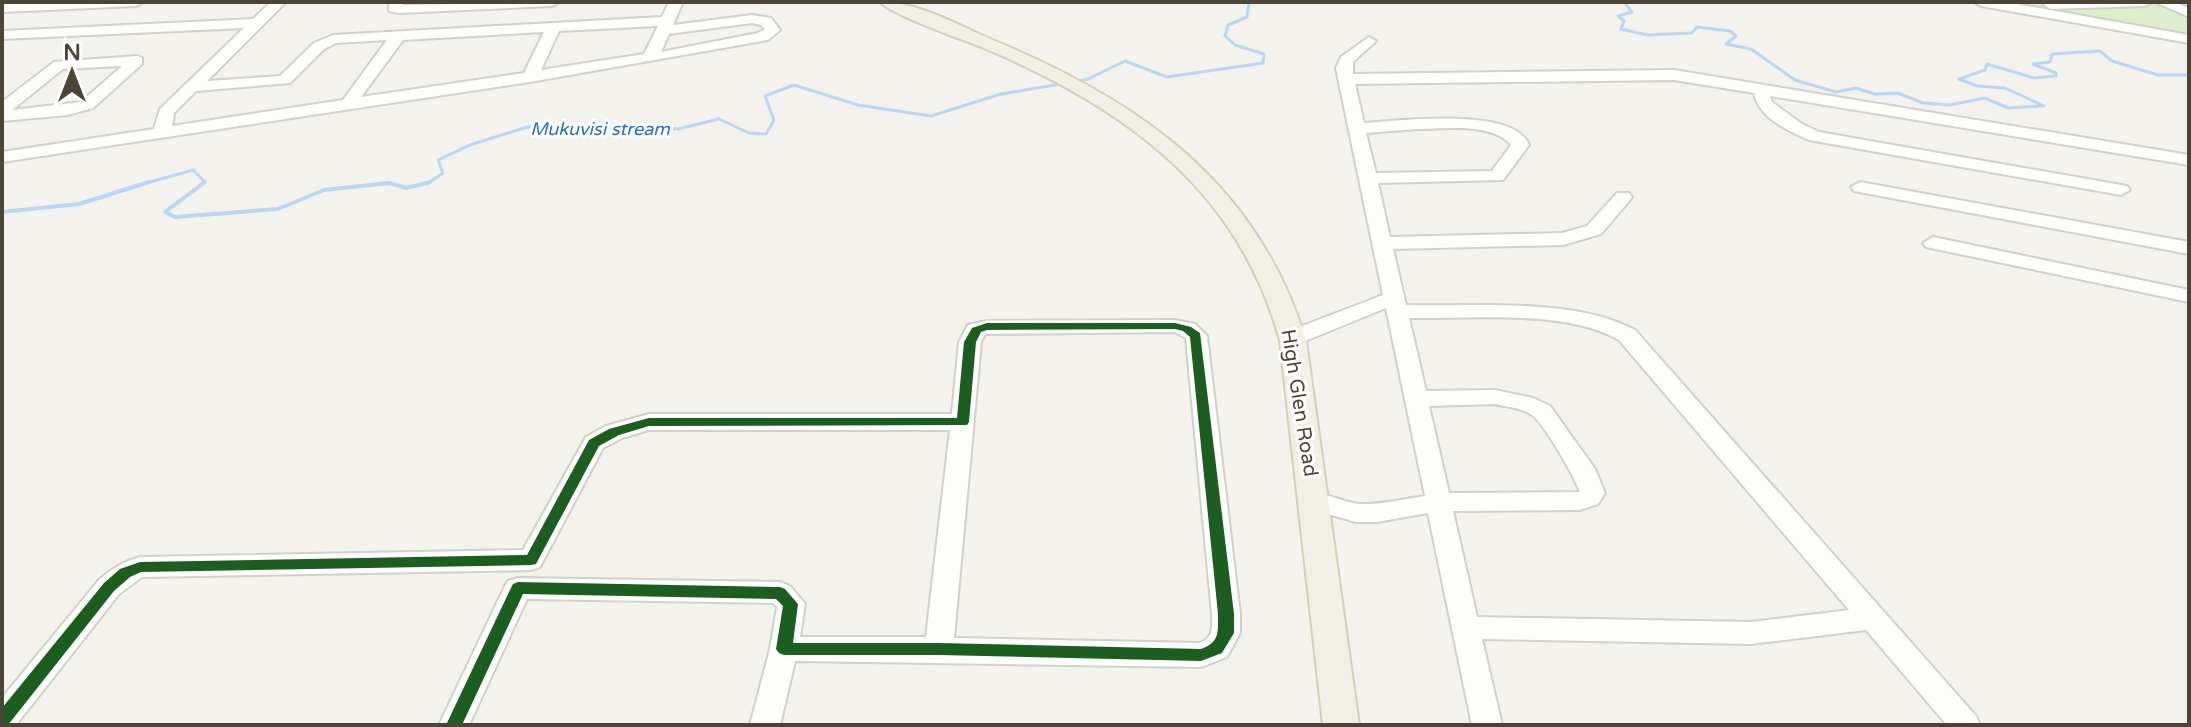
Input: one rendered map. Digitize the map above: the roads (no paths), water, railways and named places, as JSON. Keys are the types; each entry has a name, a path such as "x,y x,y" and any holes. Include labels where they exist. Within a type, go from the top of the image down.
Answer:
{"main road":[{"name":"High Glen Road","path":"888,2 1078,87 1166,145 1200,175 1235,216 1259,256 1292,338 1341,725"}],"street":[{"path":"2,8 136,2"},
{"path":"162,132 166,112 279,2"},
{"path":"396,2 394,8 399,9 552,2"},
{"path":"650,58 676,2"},
{"path":"1981,2 2189,39"},
{"path":"2026,10 2049,5 2145,2"},
{"path":"2162,2 2189,13"},
{"path":"2,157 650,58 763,37 773,30 766,21 752,19 666,26 554,27 326,41 290,76 277,81 192,87"},
{"path":"2,35 259,23"},
{"path":"530,77 554,27"},
{"path":"348,104 398,36"},
{"path":"1369,41 1346,60 1347,79 1380,243 1440,502 1482,724"},
{"path":"137,61 87,105 68,110 2,113 59,65 137,61"},
{"path":"1347,79 1652,74 1761,88 2189,160"},
{"path":"1761,88 1764,104 1796,128 1815,136 2121,190"},
{"path":"1357,128 1471,125 1504,131 1518,139 1520,145 1497,176 1368,178"},
{"path":"1860,187 2189,248"},
{"path":"1380,243 1563,239 1594,230 1623,197"},
{"path":"1933,243 2188,298"},
{"path":"1292,338 1395,304 1572,315 1609,325 1627,335 1965,725"},
{"path":"784,649 1201,655 1217,649 1226,633 1196,336 1187,329 1129,326 987,327 976,330 970,342 939,649"},
{"path":"1313,501 1356,513 1377,513 1440,502 1580,501 1593,493 1586,475 1542,411 1525,403 1495,397 1415,399"},
{"path":"454,725 531,560 594,443 632,425 649,422 963,422"},
{"path":"2,720 109,587 125,573 140,567 531,560"},
{"path":"518,588 780,593 791,604 784,649 765,725"},
{"path":"1464,628 1751,633 1870,619"}],"waterway":[{"name":"Mukuvisi stream","path":"1074,82 1088,79 1125,61 1167,77 1263,63 1264,54 1235,45 1225,36 1228,25 1247,17 1249,2"},
{"name":"Mukuvisi stream","path":"1624,2 1632,12 1618,16 1624,21 1621,29 1647,35 1692,33 1697,27 1730,31 1736,36 1726,44 1751,49 1795,80 1836,92 1856,88 1875,94 1898,93 1923,103 1950,105 1985,98 2008,108 2044,106 2005,88 1977,86 1959,79 1985,70 1987,64 2034,78 2056,76 2056,73 2033,64 2050,62 2052,54 2100,51 2112,61 2158,75 2189,75"},
{"name":"Mukuvisi stream","path":"430,182 443,173 438,160 470,145 527,127 678,129 719,119 749,133 766,134 774,120 765,96 794,85 858,105 931,116 1001,94 1061,84"},
{"name":"Mukuvisi stream","path":"143,184 193,170 205,182"},
{"name":"Mukuvisi stream","path":"2,212 79,204 149,182"},
{"name":"Mukuvisi stream","path":"205,182 165,212 175,217 278,209 324,190 380,184"},
{"name":"Mukuvisi stream","path":"393,184 407,188 430,182"},
{"name":"Mukuvisi stream","path":"380,184 393,184"},
{"name":"Mukuvisi stream","path":"380,184 393,184"}]}
